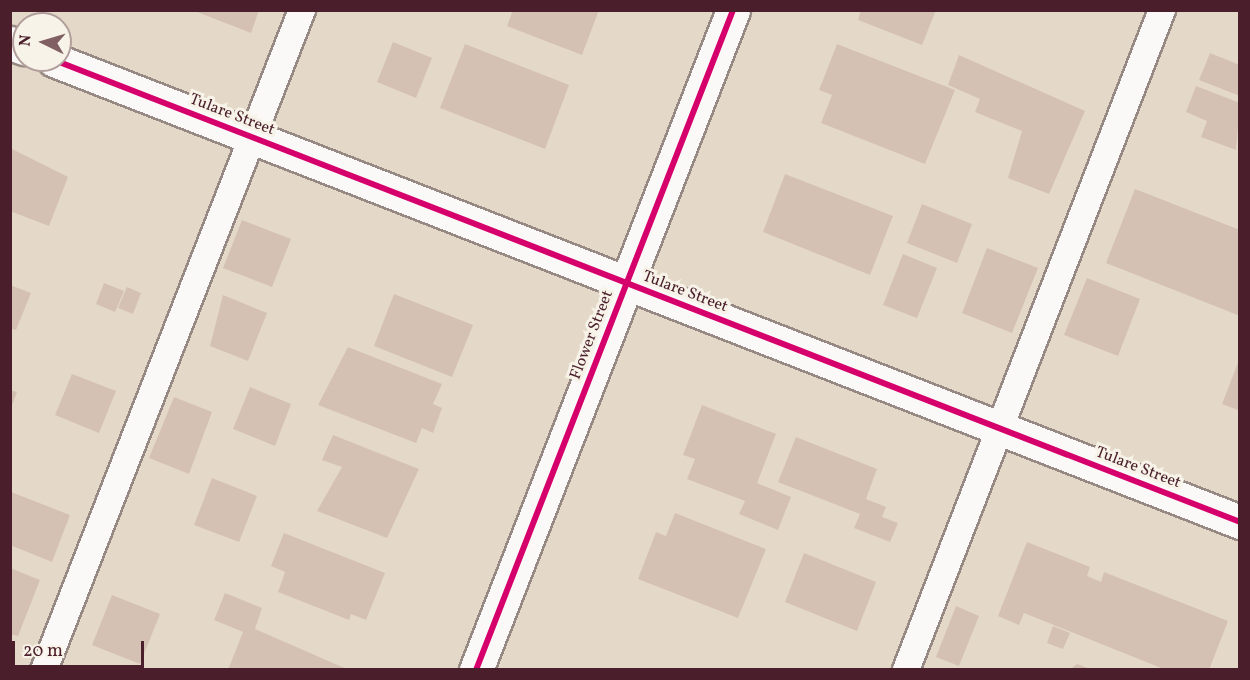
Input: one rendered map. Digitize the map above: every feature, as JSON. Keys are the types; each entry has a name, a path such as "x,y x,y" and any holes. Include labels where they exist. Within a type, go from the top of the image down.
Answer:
{"street":[{"name":"Flower Street","path":"476,669 733,10"},
{"name":"Tulare Street","path":"72,67 1239,522"}],"lane":[{"path":"44,669 302,10"},
{"path":"906,669 1162,10"}],"building":[{"path":"192,10 259,10 251,33"},
{"path":"513,10 599,10 582,55 507,26"},
{"path":"861,10 936,10 922,45 858,20"},
{"path":"393,42 432,58 416,98 377,82"},
{"path":"465,44 569,85 545,149 440,108"},
{"path":"837,44 955,90 925,164 821,123 832,95 819,90"},
{"path":"1210,53 1240,65 1240,96 1199,80"},
{"path":"959,55 1085,111 1049,194 1008,178 1022,131 975,112 980,99 948,85"},
{"path":"1196,86 1240,103 1236,150 1201,137 1207,121 1186,112"},
{"path":"10,148 68,177 49,226 10,211"},
{"path":"785,174 893,216 870,275 763,232"},
{"path":"1135,189 1240,230 1240,316 1106,263"},
{"path":"922,204 972,224 957,263 907,243"},
{"path":"242,220 291,239 272,287 223,268"},
{"path":"987,248 1038,268 1012,333 962,313"},
{"path":"903,254 937,268 917,318 883,305"},
{"path":"1087,278 1140,299 1118,356 1064,335"},
{"path":"104,283 124,291 115,312 96,304"},
{"path":"10,285 31,293 16,330 10,328"},
{"path":"127,287 141,293 133,314 118,308"},
{"path":"394,294 473,325 452,377 374,346"},
{"path":"223,295 267,313 248,361 210,346"},
{"path":"348,347 442,384 433,404 442,408 433,433 422,428 416,443 318,405"},
{"path":"1240,360 1240,411 1222,404"},
{"path":"72,374 116,391 99,433 55,415"},
{"path":"250,387 291,404 275,446 233,429"},
{"path":"10,390 17,392 11,408 10,408"},
{"path":"174,397 212,412 189,474 149,458"},
{"path":"702,405 776,434 757,483 791,497 778,530 739,514 745,501 687,479 695,459 683,455"},
{"path":"333,435 419,469 387,538 317,511 342,467 322,460"},
{"path":"796,437 877,469 866,499 886,507 882,517 898,523 890,542 854,528 860,514 778,482"},
{"path":"212,478 257,496 239,542 194,525"},
{"path":"11,492 70,515 52,562 10,545"},
{"path":"675,513 766,549 738,618 638,579 656,532 666,536"},
{"path":"284,533 385,573 366,620 351,614 349,620 278,592 285,572 271,566"},
{"path":"1027,542 1090,567 1087,576 1101,582 1104,572 1228,621 1209,670 1166,670 1024,613 1019,625 998,616"},
{"path":"804,553 876,582 857,631 785,602"},
{"path":"10,568 40,580 18,636 10,634"},
{"path":"225,593 262,608 255,629 349,670 228,670 243,632 214,620"},
{"path":"112,595 160,614 140,664 92,645"},
{"path":"956,606 979,616 959,666 936,657"},
{"path":"1053,626 1070,633 1063,649 1047,643"},
{"path":"1077,664 1090,669 1090,670 1069,670"}],"cycle path":[{"path":"476,670 733,10"},
{"path":"72,67 1240,522"}]}
